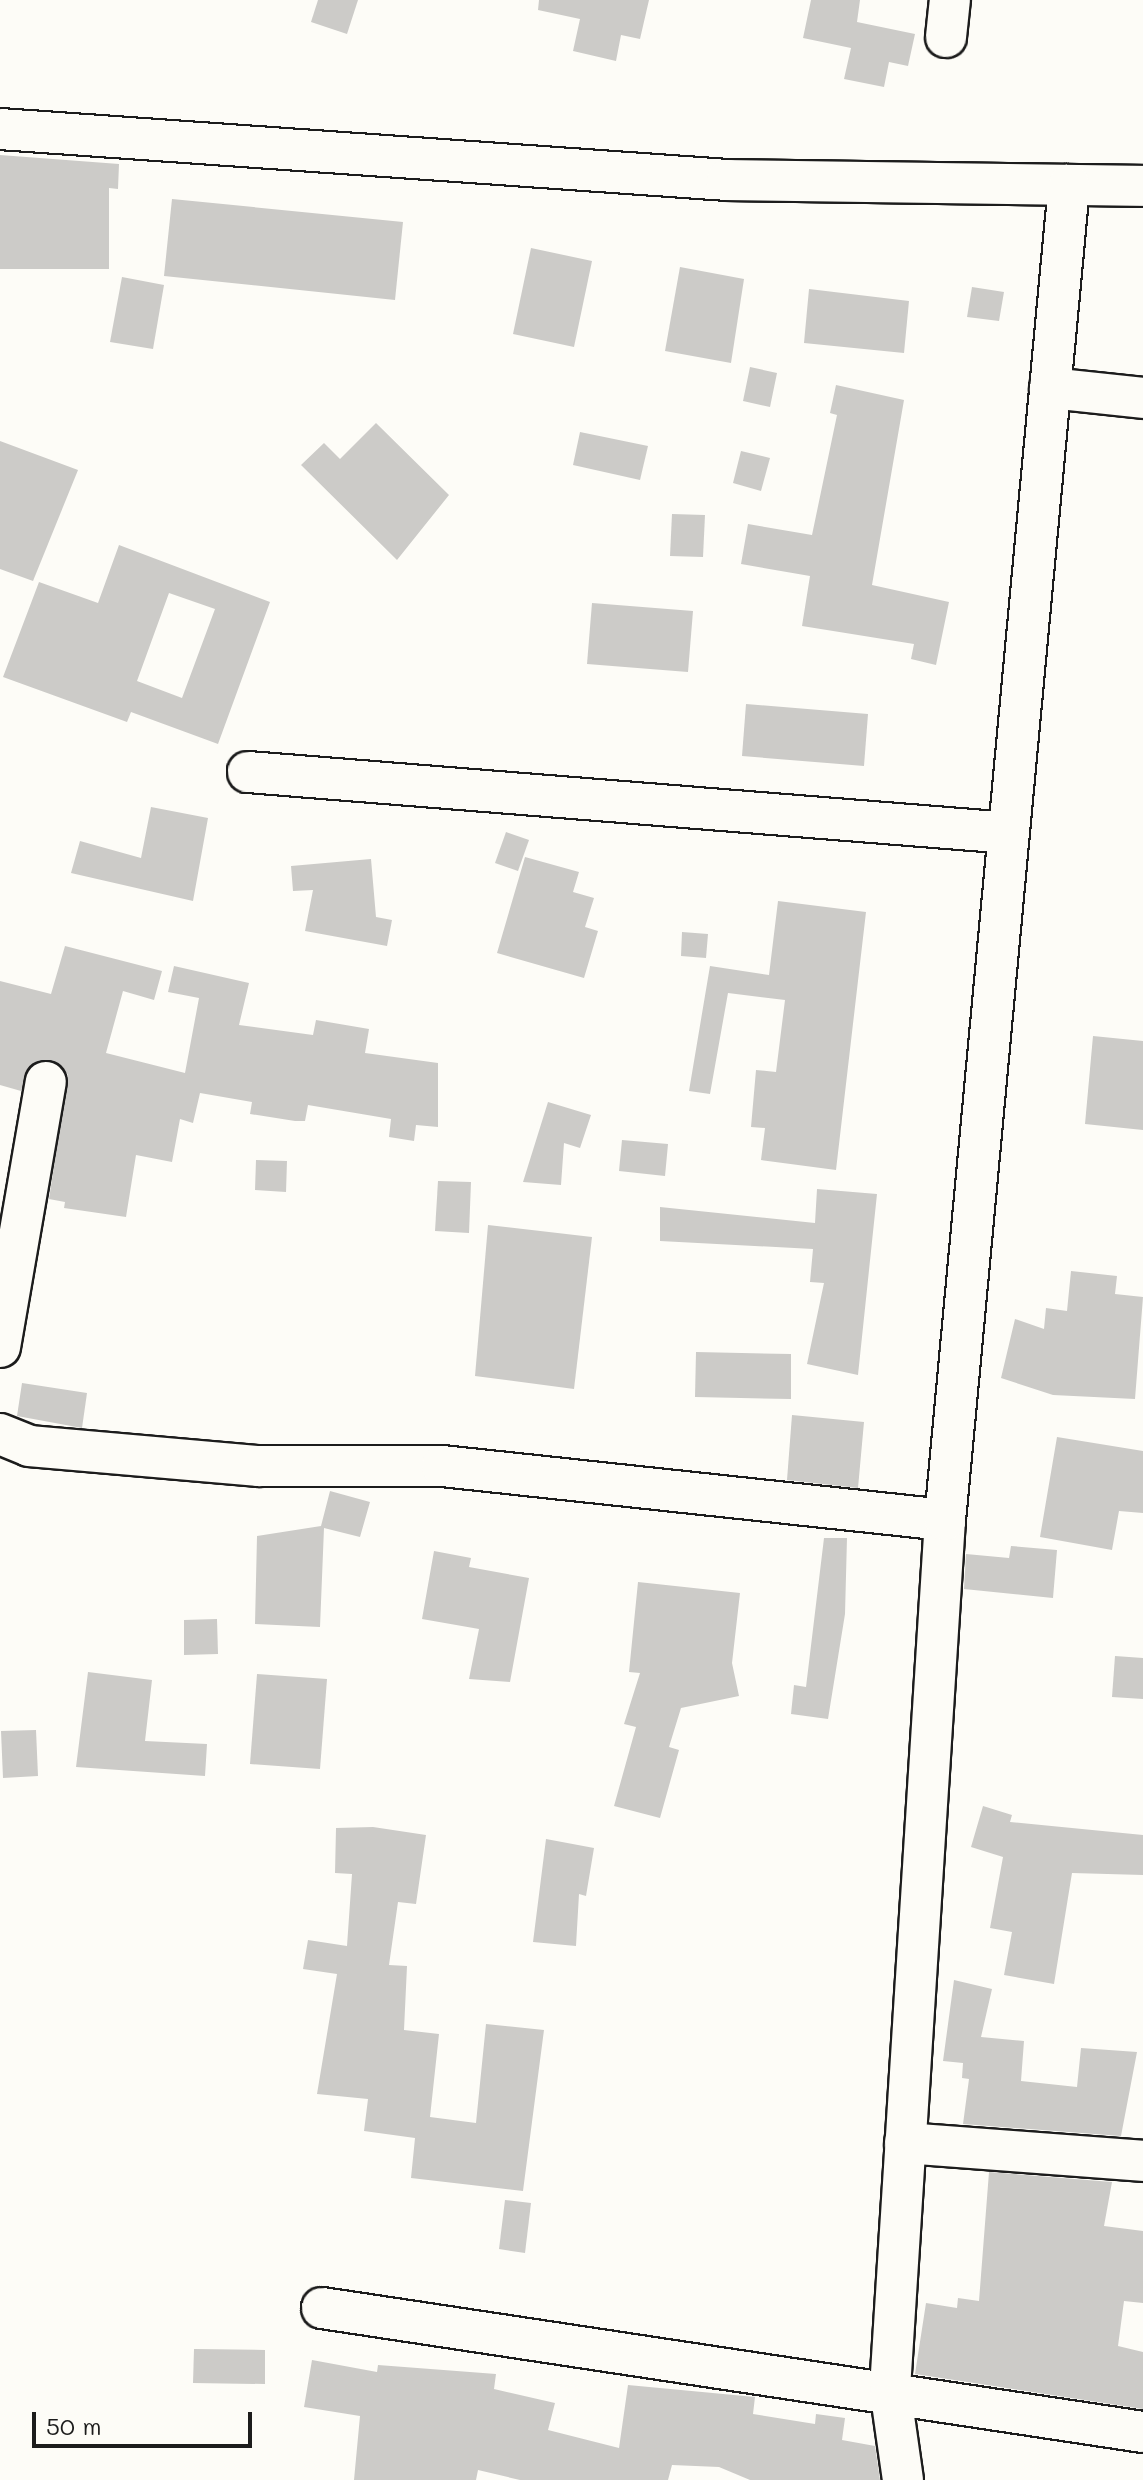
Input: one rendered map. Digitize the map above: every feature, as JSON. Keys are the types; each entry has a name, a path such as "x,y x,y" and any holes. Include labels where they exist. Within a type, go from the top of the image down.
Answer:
{"street":[{"path":"0,129 727,180 1143,186"},
{"path":"903,2480 890,2389 945,1520 1069,185"},
{"path":"1050,388 1143,398"},
{"path":"248,772 1009,833"},
{"path":"0,1347 46,1082"},
{"path":"0,1434 29,1446 259,1466 442,1466 945,1520"},
{"path":"905,2143 1143,2161"},
{"path":"322,2308 890,2389 1143,2432"}],"building":[{"path":"318,0 358,0 347,34 311,22"},
{"path":"539,0 649,0 640,39 621,35 616,61 573,51 580,19 538,10"},
{"path":"811,0 860,0 857,22 915,34 908,66 889,62 884,87 844,79 851,48 803,38"},
{"path":"0,155 119,164 118,189 109,188 109,269 0,269"},
{"path":"172,199 403,222 395,300 164,276"},
{"path":"531,248 592,261 574,347 513,334"},
{"path":"680,267 744,279 731,363 665,351"},
{"path":"122,277 164,285 153,349 110,342"},
{"path":"972,287 1004,292 999,321 967,317"},
{"path":"809,289 909,301 904,353 804,343"},
{"path":"750,367 777,373 770,407 743,401"},
{"path":"836,385 904,400 872,585 949,602 936,665 911,659 914,644 802,626 810,576 741,564 748,524 812,535 837,415 830,413"},
{"path":"376,423 449,495 397,560 301,465 324,443 340,459"},
{"path":"580,432 648,446 640,480 573,465"},
{"path":"0,441 78,470 33,581 0,569"},
{"path":"741,451 770,458 761,491 733,483"},
{"path":"672,514 705,515 703,557 670,556"},
{"path":"119,545 270,602 218,744 131,712 127,722 3,677 39,582 98,603","holes":["169,593 215,609 182,698 137,681"]},
{"path":"592,603 693,611 688,672 587,664"},
{"path":"746,704 868,714 864,766 742,756"},
{"path":"151,807 208,818 193,901 71,873 80,841 141,858"},
{"path":"506,832 529,840 518,871 495,863"},
{"path":"525,857 579,872 573,892 594,898 585,927 598,931 584,978 497,953"},
{"path":"371,859 376,917 392,920 387,946 305,931 313,890 293,891 291,866"},
{"path":"778,901 866,912 836,1170 761,1160 765,1128 751,1127 756,1070 776,1072 785,1000 728,993 710,1094 689,1091 710,966 769,975"},
{"path":"682,932 708,934 706,958 681,956"},
{"path":"65,946 162,971 154,1000 123,991 106,1053 185,1073 199,998 168,992 174,966 249,983 239,1025 313,1035 316,1020 369,1029 365,1053 438,1063 438,1127 416,1125 414,1141 389,1137 391,1119 308,1105 305,1121 295,1121 250,1114 252,1102 200,1093 193,1123 180,1119 172,1162 136,1155 126,1217 64,1208 65,1202 49,1199 68,1075 60,1064 39,1060 21,1091 0,1085 0,981 51,994"},
{"path":"1093,1036 1143,1041 1143,1130 1085,1124"},
{"path":"548,1102 591,1115 580,1148 564,1143 561,1185 523,1182"},
{"path":"622,1140 668,1144 665,1176 619,1171"},
{"path":"256,1160 287,1161 286,1192 255,1190"},
{"path":"438,1181 471,1182 469,1233 435,1231"},
{"path":"817,1189 877,1194 858,1375 807,1364 824,1283 810,1282 813,1249 660,1241 660,1207 815,1223"},
{"path":"488,1225 592,1237 574,1389 475,1376"},
{"path":"1071,1271 1117,1276 1115,1294 1143,1297 1135,1399 1053,1395 1001,1378 1015,1319 1044,1329 1046,1308 1067,1311"},
{"path":"696,1352 791,1354 791,1399 695,1397"},
{"path":"22,1383 87,1393 82,1428 17,1416"},
{"path":"792,1415 864,1422 858,1488 787,1480"},
{"path":"1057,1437 1143,1451 1143,1513 1119,1511 1112,1550 1040,1537"},
{"path":"330,1491 370,1502 360,1537 324,1528 320,1627 255,1624 257,1536 321,1526"},
{"path":"824,1538 847,1538 845,1614 828,1719 791,1714 794,1685 806,1687"},
{"path":"1011,1546 1057,1550 1053,1598 964,1589 966,1554 1009,1558"},
{"path":"434,1551 471,1558 469,1567 529,1578 510,1682 469,1679 479,1629 422,1619"},
{"path":"638,1582 740,1593 732,1663 739,1696 681,1708 669,1747 679,1750 660,1818 614,1806 636,1727 624,1724 640,1673 629,1672"},
{"path":"217,1619 218,1654 184,1655 184,1620"},
{"path":"1115,1656 1143,1658 1143,1699 1112,1697"},
{"path":"88,1672 152,1680 145,1741 207,1744 205,1776 76,1767"},
{"path":"257,1674 327,1679 320,1769 250,1764"},
{"path":"36,1730 38,1776 3,1778 1,1731"},
{"path":"983,1806 1012,1815 1010,1822 1143,1835 1143,1875 1072,1873 1054,1984 1004,1975 1012,1932 990,1928 1003,1857 971,1847"},
{"path":"373,1827 426,1835 416,1904 398,1902 389,1965 407,1966 404,2030 439,2034 430,2117 476,2123 486,2024 544,2030 523,2191 411,2178 415,2138 364,2131 368,2099 317,2094 337,1974 303,1969 308,1940 347,1946 352,1874 335,1873 336,1828"},
{"path":"546,1839 594,1848 586,1896 579,1894 576,1946 533,1942"},
{"path":"954,1980 992,1989 981,2037 1024,2041 1021,2081 1077,2087 1081,2048 1137,2052 1121,2136 963,2124 969,2079 962,2078 963,2063 943,2061"},
{"path":"989,2172 1112,2182 1104,2226 1143,2231 1143,2303 1124,2301 1118,2346 1143,2352 1143,2409 915,2374 926,2303 957,2308 958,2298 979,2301"},
{"path":"505,2200 531,2203 525,2253 499,2249"},
{"path":"194,2349 265,2350 265,2384 193,2383"},
{"path":"312,2360 377,2372 378,2365 496,2374 494,2389 555,2403 548,2430 619,2448 628,2385 755,2397 753,2414 815,2424 816,2414 845,2418 842,2440 875,2446 880,2480 750,2480 719,2467 672,2465 668,2480 520,2480 478,2470 476,2480 354,2480 360,2416 304,2407"}]}
